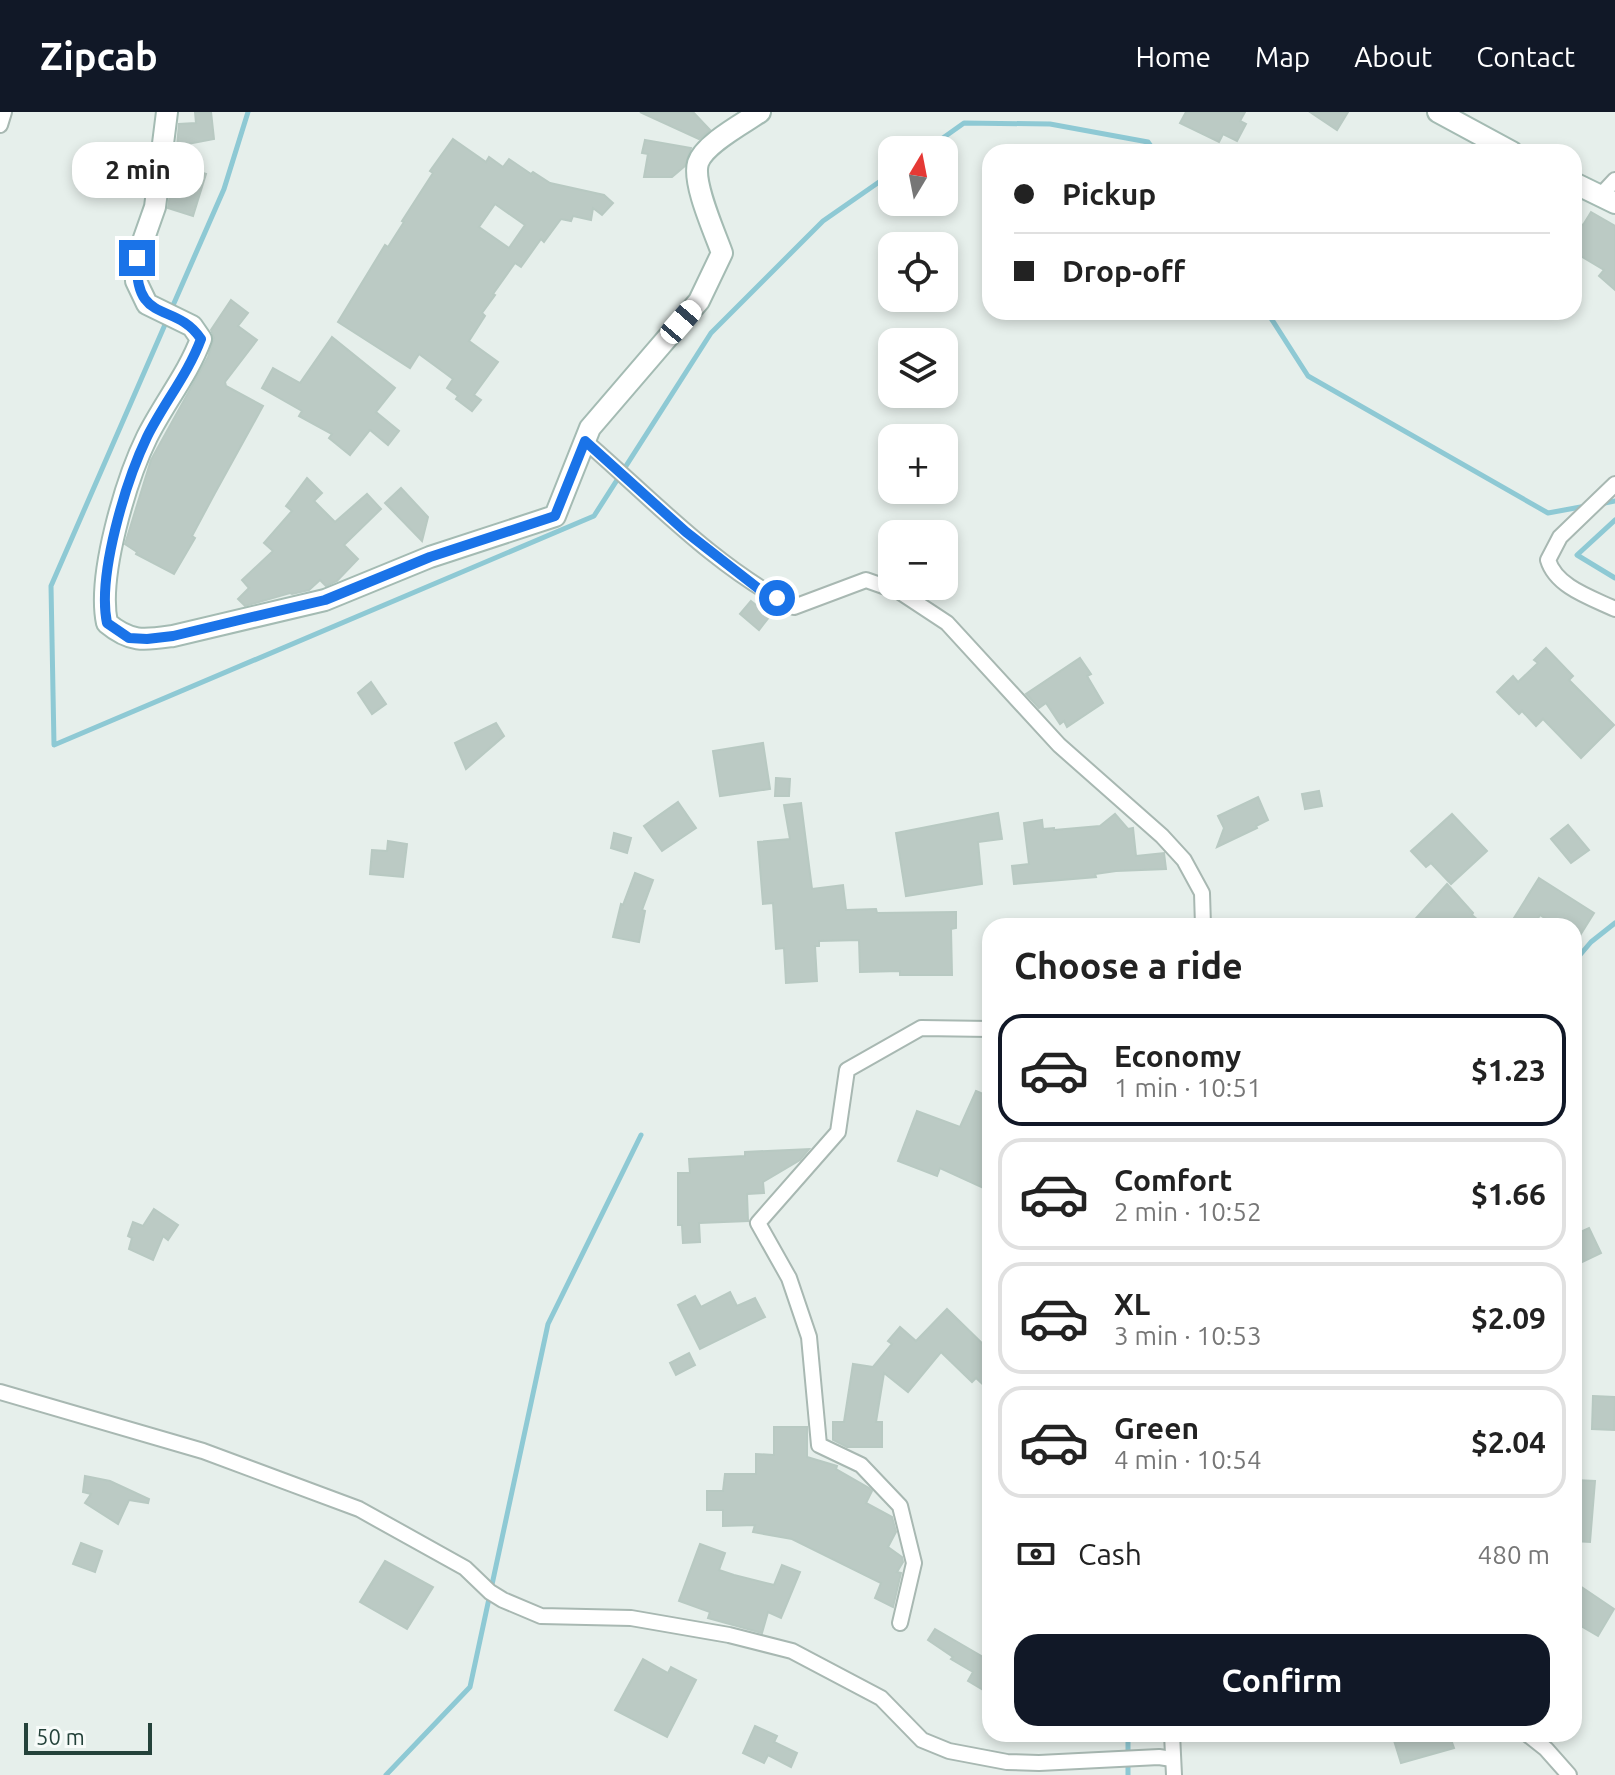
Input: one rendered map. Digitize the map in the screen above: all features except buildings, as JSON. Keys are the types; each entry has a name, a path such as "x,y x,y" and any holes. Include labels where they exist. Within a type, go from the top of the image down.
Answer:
{"street":[{"path":"0,125 4,112"},
{"path":"167,112 155,207 137,258 136,281 147,304 192,326 201,339 182,379 148,435 130,477 103,590 107,623 129,638 173,636 325,600 430,557 555,516 590,428 699,301 722,253 697,179 698,162 720,139 760,112"},
{"path":"1438,112 1497,144"},
{"path":"1582,187 1608,199 1615,180"},
{"path":"585,441 686,532 759,589 794,607 866,580 900,592 947,623 1059,745 1162,836 1184,860 1202,893 1203,918"},
{"path":"1614,484 1560,537 1548,560 1551,572 1569,586 1615,609"},
{"path":"900,1623 914,1563 900,1506 861,1465 819,1445 809,1337 789,1278 758,1223 838,1132 847,1070 921,1028 982,1029"},
{"path":"0,1392 203,1451 359,1509 465,1568 490,1592 531,1613 541,1616 631,1618 729,1635 792,1651 881,1698 922,1740 949,1751 1007,1762 1172,1759"},
{"path":"1172,1742 1174,1775"},
{"path":"1537,1742 1569,1775"}],"waterway":[{"path":"171,310 224,189 248,112"},
{"path":"946,136 964,123 1050,124 1149,144"},
{"path":"167,320 51,586 54,745 594,516 711,333 823,221 878,183"},
{"path":"1272,320 1308,376 1548,513 1586,506"},
{"path":"1600,504 1615,501"},
{"path":"1615,520 1577,555 1615,578"},
{"path":"1582,953 1615,923"},
{"path":"386,1775 470,1687 548,1324 641,1135"},
{"path":"1128,1742 1128,1775"}],"route":[{"path":"137,258 136,281 147,304 192,326 201,339 182,379 148,435 130,477 106,572 103,590 107,623 129,638 173,636 325,600 430,557 555,516 585,441 686,532 759,589 777,598"}]}
